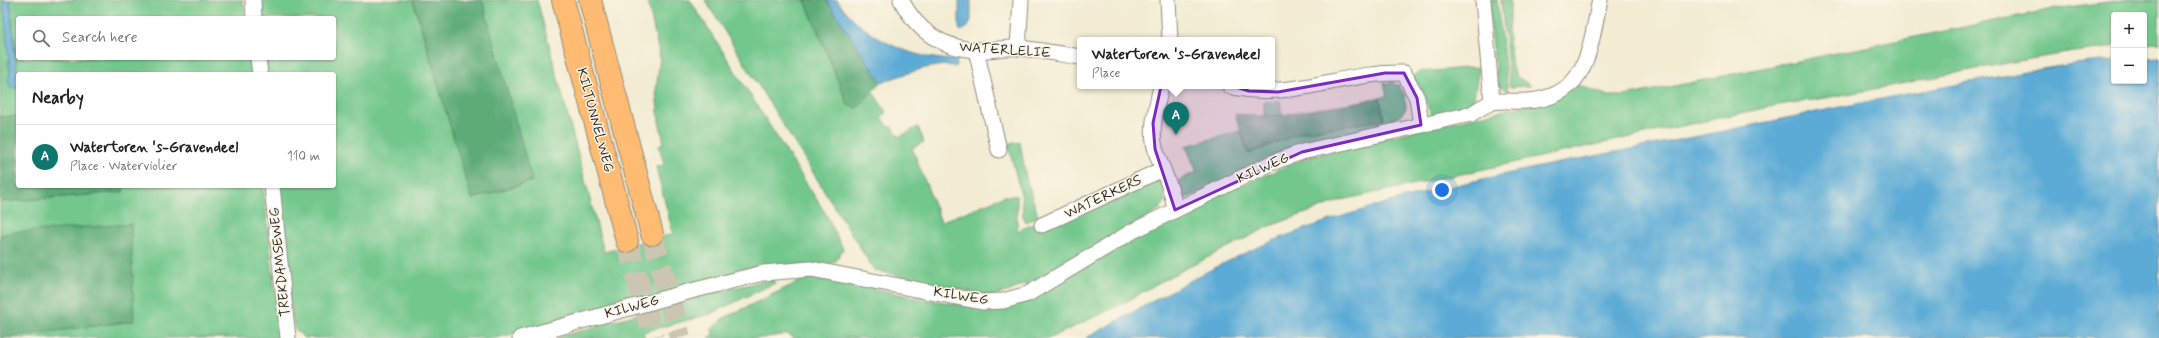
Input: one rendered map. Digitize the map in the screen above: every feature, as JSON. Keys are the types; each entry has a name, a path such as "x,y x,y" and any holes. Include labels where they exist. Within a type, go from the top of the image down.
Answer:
{"main road":[{"name":"KILTUNNELWEG","path":"563,0 627,241"},
{"name":"KILTUNNELWEG","path":"590,0 652,234"}],"street":[{"path":"253,0 254,16"},
{"name":"WATERLELIE","path":"901,0 913,21 923,32 942,44 976,50 1018,48 1077,57"},
{"path":"1018,48 1022,0"},
{"path":"1168,0 1170,37"},
{"path":"1483,0 1492,102"},
{"name":"KILWEG","path":"520,338 763,273 797,270 811,270 982,302 1003,301 1028,294 1133,231 1271,163 1302,152 1472,114 1492,102 1528,101 1558,94 1575,82 1585,63 1600,0"},
{"path":"976,50 998,150"},
{"path":"258,60 260,72"},
{"path":"1241,89 1249,91 1278,92 1385,73 1404,73 1417,98 1421,125"},
{"path":"1160,89 1153,123 1155,149 1172,191 1175,210"},
{"name":"WATERKERS","path":"1042,225 1163,168"},
{"name":"TREKDAMSEWEG","path":"272,188 288,338"}],"highlighted area":[{"path":"1165,68 1191,73 1249,91 1278,92 1385,73 1404,73 1417,98 1421,125 1302,152 1175,210 1155,149 1153,123"}],"green space":[{"path":"0,0 3,0 10,72 8,81 16,86 16,116 0,117"},
{"path":"10,0 243,0 245,16 16,16 16,57"},
{"path":"258,0 413,0 472,199 532,181 482,0 537,0 604,252 673,234 656,167 664,165 659,145 664,143 659,121 656,91 660,57 648,3 651,0 690,0 827,216 843,249 835,262 823,266 768,264 687,290 496,338 304,338 295,329 292,317 278,188 336,188 336,72 266,72 264,60 336,60 336,16 260,16"},
{"path":"413,0 482,0 532,181 472,199"},
{"path":"705,0 805,0 848,105 857,108 872,91 887,113 881,117 889,127 892,127 899,137 918,127 924,142 912,148 941,222 1005,196 1017,196 1017,231 1038,222 1120,197 1159,181 1163,186 1165,202 1157,212 1037,279 1010,291 990,296 874,270"},
{"path":"805,0 826,0 881,82 857,108 848,105"},
{"path":"1488,0 1497,0 1508,92 1498,84"},
{"path":"1501,0 1510,0 1510,20 1508,30 1512,67 1516,76 1531,86 1510,87"},
{"path":"2123,0 2159,0 2159,43 2147,44 2147,12 2111,12 2111,47 2030,59 1820,99 1778,105 1342,200 1270,226 1163,280 1122,304 1050,338 794,338 788,334 761,338 709,338 713,334 712,329 722,319 798,282 813,278 861,285 916,298 984,308 1038,295 1178,212 1299,161 1353,145 1536,103 1578,85 1609,96 1625,96 2053,9"},
{"path":"16,60 249,60 251,72 18,72"},
{"path":"1479,67 1474,98 1467,107 1431,116 1424,93 1413,77 1419,72"},
{"path":"1384,82 1398,85 1405,95 1406,108 1400,116 1388,122 1387,125 1183,199 1179,180 1197,172 1186,146 1241,131 1248,154 1302,132 1384,120 1380,98 1387,96"},
{"path":"1380,98 1384,120 1302,132 1248,154 1235,114 1263,116 1282,115"},
{"path":"1280,101 1282,115 1264,116 1264,102"},
{"path":"16,116 16,188 123,188 123,192 0,202 0,117"},
{"path":"1020,142 1026,178 1038,216 1026,222 1023,216 1022,198 1008,144"},
{"path":"123,188 263,188 277,309 278,334 276,338 0,338 26,333 134,321 17,232 0,235 0,202 123,192"},
{"path":"131,224 134,321 0,338 0,235 17,232"},
{"path":"772,279 775,283 710,314 643,332 645,338 556,338 688,299"}],"water":[{"path":"3,0 10,0 17,72 16,88 10,88 8,81 10,72"},
{"path":"826,0 837,0 860,25 873,35 888,43 903,50 920,55 953,60 955,57 956,67 948,65 929,67 881,82"},
{"path":"959,0 971,0 971,20 968,27 961,31 959,29"},
{"path":"2159,57 2159,338 1086,338 1186,283 1262,245 1344,216 1400,199 1574,160 1890,97 2062,66 2111,60 2111,84 2147,84 2147,58"}],"tunnel":[{"path":"652,234 680,338"},
{"path":"627,241 653,338"}],"place":[{"name":"Watertoren 's-Gravendeel","path":"1176,135"}]}
